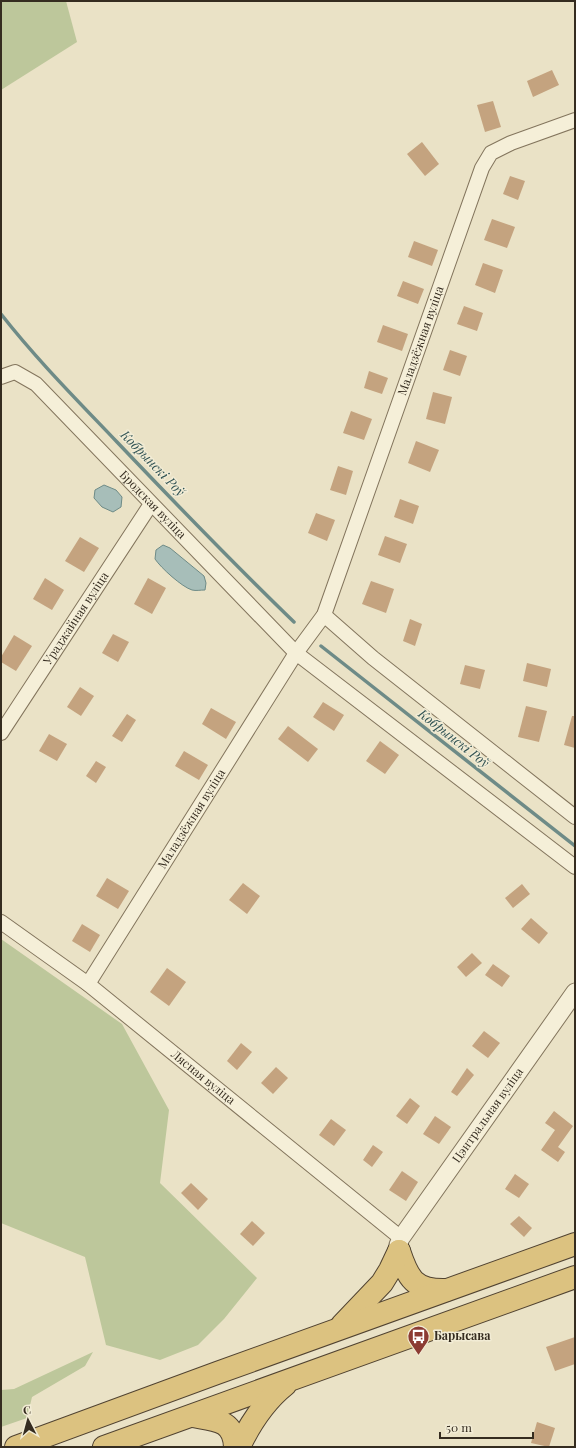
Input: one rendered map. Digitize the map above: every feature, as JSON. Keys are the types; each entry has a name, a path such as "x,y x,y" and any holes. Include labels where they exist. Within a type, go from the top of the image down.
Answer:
{"highway":[{"path":"400,1244 405,1271 416,1284 432,1291 446,1290"},
{"path":"336,1330 354,1314 382,1283 390,1270 400,1244"},
{"path":"16,1447 575,1244"},
{"path":"104,1447 575,1277"},
{"path":"239,1447 258,1415 279,1390 290,1380"},
{"path":"191,1416 217,1421 230,1427 235,1438 235,1447"}],"street":[{"name":"Маладзёжная вуліца","path":"88,984 296,653 324,615 482,168 492,153 511,143 575,120"},
{"name":"Бродская вуліца","path":"1,377 15,372 36,384 296,653"},
{"name":"Ураджайная вуліца","path":"1,732 151,504"},
{"path":"324,615 373,658 575,817"},
{"path":"296,653 575,867"},
{"name":"Лясная вуліца","path":"1,922 88,984 400,1244"},
{"name":"Цэнтральная вуліца","path":"400,1244 575,992"}],"green space":[{"path":"1,1 66,1 77,42 1,90"},
{"path":"1,939 122,1024 169,1110 160,1183 257,1278 224,1319 198,1345 160,1360 106,1345 85,1257 1,1223"},
{"path":"93,1352 85,1366 32,1397 27,1418 1,1427 1,1390 14,1389"}],"water":[{"path":"104,485 116,490 122,497 121,507 113,512 102,507 94,498 95,490"},
{"path":"163,545 170,548 204,576 206,583 205,590 194,590 188,588 172,577 162,567 155,559 156,550"}],"building":[{"path":"552,70 559,85 533,97 527,81"},
{"path":"493,101 501,127 485,132 477,105"},
{"path":"422,142 439,164 425,176 407,154"},
{"path":"510,176 525,181 518,200 503,194"},
{"path":"492,219 515,227 507,248 484,240"},
{"path":"414,241 438,250 432,266 408,257"},
{"path":"483,263 503,270 495,293 475,285"},
{"path":"403,281 424,289 418,304 397,296"},
{"path":"464,306 483,313 477,331 457,324"},
{"path":"383,325 408,334 402,351 377,342"},
{"path":"450,350 467,356 460,376 443,370"},
{"path":"369,371 388,378 382,394 364,388"},
{"path":"433,392 452,397 445,424 426,419"},
{"path":"351,411 372,419 364,440 343,433"},
{"path":"416,441 439,450 430,472 408,463"},
{"path":"338,466 353,471 346,495 330,490"},
{"path":"400,499 419,506 413,524 394,517"},
{"path":"316,513 335,520 327,541 308,533"},
{"path":"385,536 407,544 400,563 378,555"},
{"path":"80,537 99,548 84,572 65,561"},
{"path":"45,578 64,590 52,610 33,599"},
{"path":"148,578 166,588 152,614 134,604"},
{"path":"371,581 394,589 386,613 362,604"},
{"path":"410,619 422,624 415,646 403,641"},
{"path":"113,634 129,642 118,662 102,653"},
{"path":"14,635 32,646 16,671 1,662 1,657"},
{"path":"527,663 551,669 547,687 523,681"},
{"path":"465,665 485,670 480,689 460,684"},
{"path":"80,687 94,696 81,716 67,707"},
{"path":"323,702 344,715 334,731 313,717"},
{"path":"526,706 547,711 539,742 518,737"},
{"path":"211,708 236,722 226,739 202,724"},
{"path":"127,714 136,720 122,742 112,736"},
{"path":"572,716 575,716 575,748 564,745"},
{"path":"288,726 318,749 308,762 278,739"},
{"path":"49,734 67,744 57,761 39,751"},
{"path":"380,741 399,755 385,774 366,761"},
{"path":"184,751 208,765 199,780 175,766"},
{"path":"96,761 106,767 96,783 86,776"},
{"path":"107,878 129,891 118,909 96,896"},
{"path":"243,883 260,896 247,914 229,900"},
{"path":"522,884 530,894 513,908 505,898"},
{"path":"531,918 548,933 539,944 521,929"},
{"path":"82,924 100,935 90,952 72,941"},
{"path":"472,953 482,963 466,977 457,967"},
{"path":"493,964 510,976 502,987 485,975"},
{"path":"167,968 186,982 169,1006 150,992"},
{"path":"484,1031 500,1043 488,1058 472,1046"},
{"path":"241,1043 252,1052 237,1070 227,1061"},
{"path":"276,1067 288,1078 273,1094 261,1083"},
{"path":"467,1068 474,1075 457,1096 451,1092"},
{"path":"410,1098 420,1106 407,1124 396,1116"},
{"path":"554,1111 573,1126 558,1147 565,1152 558,1162 541,1150 555,1130 545,1123"},
{"path":"435,1116 451,1127 439,1144 423,1134"},
{"path":"331,1119 346,1130 334,1146 319,1135"},
{"path":"373,1145 383,1152 372,1167 363,1160"},
{"path":"402,1171 418,1182 406,1201 389,1190"},
{"path":"515,1174 529,1184 519,1198 505,1189"},
{"path":"191,1183 208,1199 198,1210 181,1193"},
{"path":"519,1216 532,1228 524,1237 510,1224"},
{"path":"252,1221 265,1233 253,1246 240,1234"},
{"path":"575,1337 575,1364 555,1371 546,1347"},
{"path":"537,1422 555,1428 549,1447 531,1443"}],"waterway":[{"name":"Кобрынскі Роў","path":"1,314 43,364 73,396 249,578 294,622"},
{"name":"Кобрынскі Роў","path":"321,646 575,846"}],"place":[{"name":"Барысава","path":"419,1356"}]}
